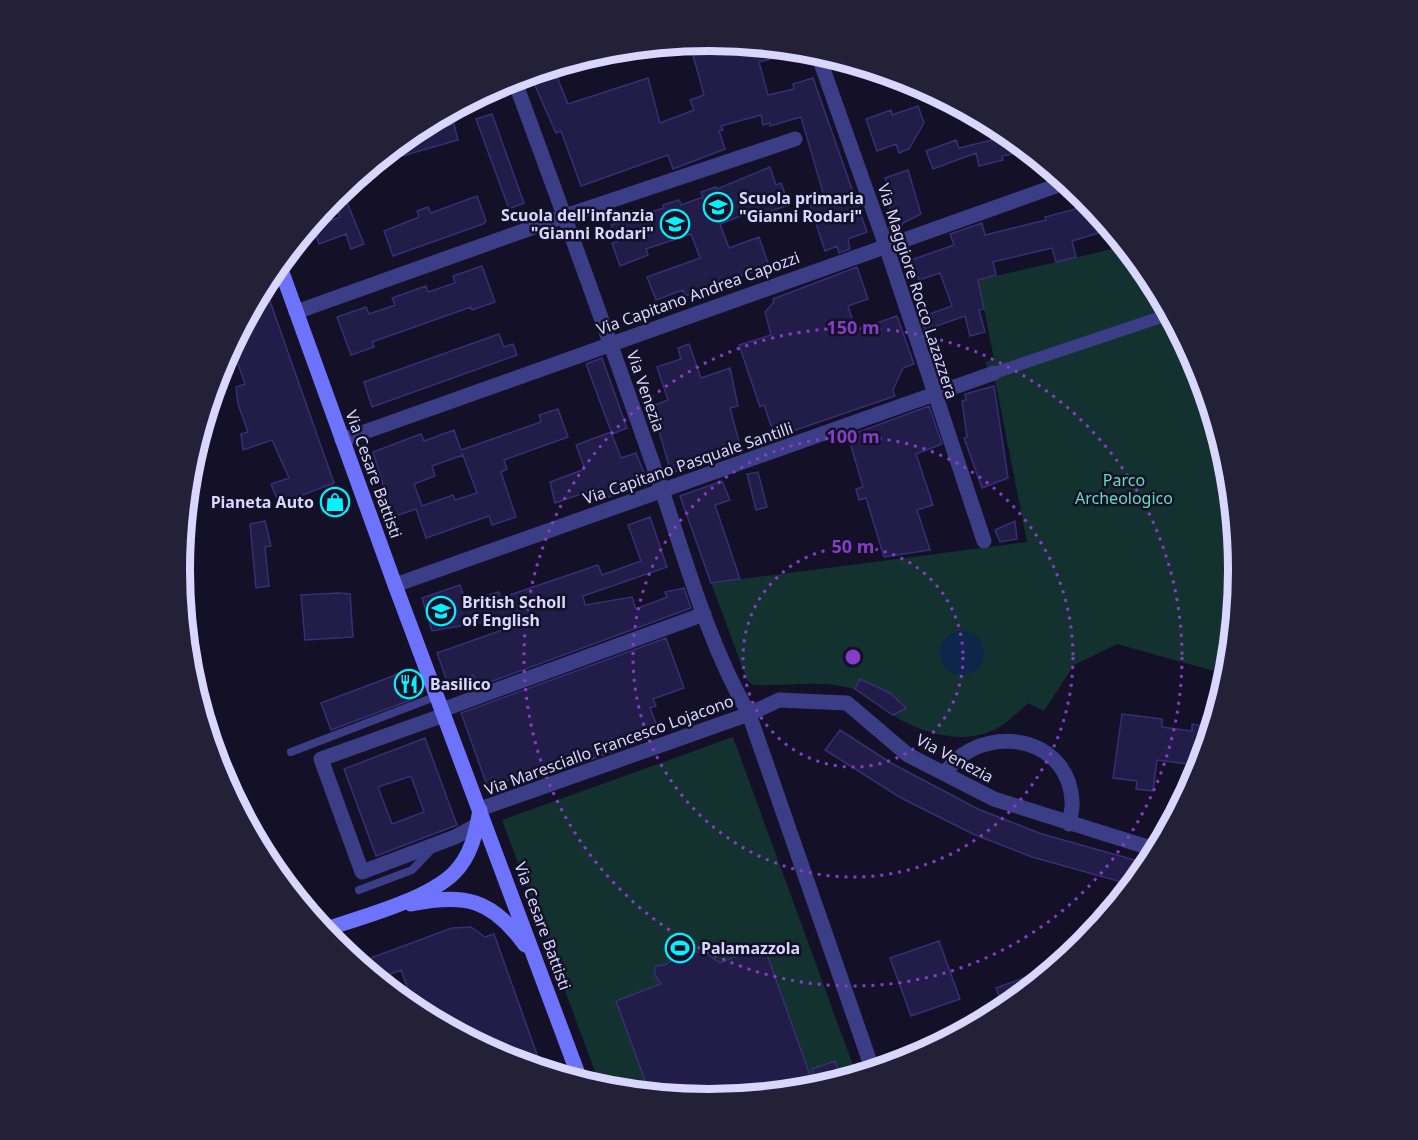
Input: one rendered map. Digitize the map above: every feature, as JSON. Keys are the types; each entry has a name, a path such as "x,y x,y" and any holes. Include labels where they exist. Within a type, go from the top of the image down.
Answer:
{"main road":[{"name":"Via Cesare Battisti","path":"283,274 395,585 537,962 572,1070"},
{"path":"385,910 431,888 453,874 467,857 480,809"},
{"path":"333,927 385,910 435,899 461,898 480,902 498,914 514,930 537,962"}],"street":[{"name":"Via Maggiore Rocco Lazazzera","path":"821,64 886,246 984,541"},
{"name":"Via Venezia","path":"517,88 611,344 704,614 732,685 749,714 870,1063"},
{"path":"296,312 565,216 795,139"},
{"name":"Via Capitano Andrea Capozzi","path":"342,440 1057,186"},
{"path":"994,373 1161,317"},
{"name":"Via Capitano Pasquale Santilli","path":"395,585 994,373"},
{"path":"477,825 438,844 362,872 321,759 441,707 704,614"},
{"name":"Via Venezia","path":"749,714 779,700 847,703 908,755 994,799 1148,847"},
{"name":"Via Maresciallo Francesco Lojacono","path":"480,809 749,714"},
{"path":"944,773 964,754 991,744 1015,739 1034,745 1054,758 1067,778 1072,801 1069,824"},
{"path":"861,1034 878,1060"}],"lane":[{"path":"291,752 441,707"},
{"path":"359,890 412,870 438,844"}],"green space":[{"name":"Parco Archeologico","path":"1116,248 1141,282 1174,340 1188,371 1200,403 1218,469 1224,502 1228,570 1224,638 1218,672 1117,644 1074,665 1044,711 1028,703 1004,724 991,731 976,736 962,737 932,733 917,728 891,714 868,696 841,686 828,684 753,685 747,680 711,583 1027,542 995,380 991,380 985,362 994,359 978,280"},
{"name":"Palamazzola","path":"733,737 854,1068 810,1079 743,1088 675,1088 641,1085 597,1076 502,820"}],"water":[{"path":"962,631 971,632 978,637 983,644 983,662 978,669 971,674 962,675 953,674 946,669 941,662 940,653 941,644 946,637 953,632"}],"building":[{"path":"717,51 718,54 743,52 781,56 759,62 768,95 794,89 793,84 813,78 867,232 848,239 850,249 839,253 837,246 825,251 809,202 824,196 801,117 770,126 770,123 763,125 761,115 721,126 723,130 719,131 725,149 673,169 668,155 581,186 561,131 556,133 534,82 556,75 568,104 648,78 660,123 694,110 690,100 704,95 692,52"},
{"path":"918,106 924,123 909,149 899,153 896,144 877,151 866,119 891,110 892,115"},
{"path":"492,114 524,203 509,209 476,119"},
{"path":"454,124 458,140 392,159 421,138 436,129"},
{"path":"991,134 1016,153 1002,156 1003,160 979,166 976,153 933,169 926,151 956,140 959,148 992,140"},
{"path":"770,167 776,185 781,183 789,205 760,215 758,209 720,224 729,248 759,237 769,266 685,296 683,290 656,300 647,277 700,258 691,234 646,249 648,255 620,266 612,243 617,242 611,225 664,208 663,205 679,200 681,205 703,197 701,192 716,187 717,189"},
{"path":"908,170 921,214 903,223 900,231 891,232 890,204 893,202 885,178"},
{"path":"477,196 486,221 483,224 393,256 384,231 419,217 417,211 428,207 431,213"},
{"path":"346,199 364,244 351,249 346,234 319,244 315,233 323,223 340,217 337,209"},
{"path":"1074,202 1102,232 1072,241 1076,257 1056,262 1052,248 993,262 996,275 978,280 984,309 979,310 985,332 970,336 965,316 925,330 921,317 952,306 940,273 919,280 911,260 954,245 950,234 982,223 985,235 1046,220 1045,217 1076,209"},
{"path":"482,266 495,302 472,310 471,307 372,342 374,347 351,355 337,317 366,307 369,314 395,305 392,298 426,286 428,292 455,283 453,276"},
{"path":"857,267 868,299 848,306 856,330 897,316 914,364 903,368 893,390 895,396 775,437 764,405 760,407 739,345 771,335 765,312 774,302 773,299"},
{"path":"268,296 334,483 279,504 271,484 289,478 272,440 243,450 241,434 248,432 238,404 236,387 245,384 236,358"},
{"path":"499,334 504,347 513,344 517,355 372,407 364,382"},
{"path":"689,344 701,378 730,368 738,406 730,408 741,449 671,473 652,406 668,400 657,367 681,359 678,348"},
{"path":"602,358 627,428 612,434 586,364"},
{"path":"994,386 1008,478 982,488 964,438 967,437 962,401 966,400 965,394"},
{"path":"929,406 942,444 916,454 933,505 917,510 930,550 884,557 866,498 859,500 856,489 863,487 848,436"},
{"path":"558,409 568,437 504,460 507,469 501,472 516,517 492,525 489,516 426,538 416,509 393,517 373,452 421,434 424,441 454,430 461,450 541,422 539,415","holes":["463,455 477,493 455,500 453,495 422,506 414,484 435,476 432,466"]},
{"path":"611,432 621,458 636,453 648,483 597,501 593,490 555,503 550,482 585,469 576,445"},
{"path":"758,472 767,507 756,510 747,474"},
{"path":"722,481 730,500 715,505 740,579 711,583 680,496"},
{"path":"650,517 667,567 583,596 585,605 632,597 636,609 667,597 665,592 684,588 691,608 477,687 473,675 448,684 437,653 514,626 512,617 432,631 422,598 460,585 466,602 488,598 488,595 499,592 501,598 598,565 602,575 641,561 628,525"},
{"path":"265,521 271,546 265,547 269,586 256,588 250,524"},
{"path":"1015,521 1017,539 1000,542 995,530"},
{"path":"350,594 353,637 305,640 301,595"},
{"path":"666,638 684,688 653,699 656,706 650,708 659,731 626,743 628,746 579,764 576,754 488,788 461,713"},
{"path":"401,673 411,700 331,730 321,703"},
{"path":"860,679 890,693 906,708 893,715 855,689"},
{"path":"1122,714 1162,719 1162,727 1192,731 1192,724 1203,726 1187,771 1188,764 1157,760 1153,791 1136,789 1137,781 1113,778"},
{"path":"840,730 891,763 978,809 1042,834 1139,861 1123,883 1032,857 973,834 901,798 825,750"},
{"path":"425,738 457,825 376,856 344,769","holes":["411,776 424,812 392,824 378,787"]},
{"path":"471,927 485,937 494,934 539,1060 479,1035 449,1019 410,994 401,970 386,976 366,960 452,928"},
{"path":"939,941 960,999 911,1016 890,958"},
{"path":"764,946 811,1078 777,1085 743,1088 709,1089 647,1086 616,1001 661,984 654,974 656,966 665,965 683,952 704,952 720,963"},
{"path":"1034,974 1000,1000 996,988"},
{"path":"835,1061 838,1072 815,1078 812,1069"}],"place":[{"name":"Scuola primaria \"Gianni Rodari\"","path":"718,207"},
{"name":"Scuola dell'infanzia \"Gianni Rodari\"","path":"675,224"},
{"name":"Pianeta Auto","path":"335,502"},
{"name":"British Scholl of English","path":"441,611"},
{"name":"Basilico","path":"409,684"},
{"name":"Palamazzola","path":"680,948"}]}
